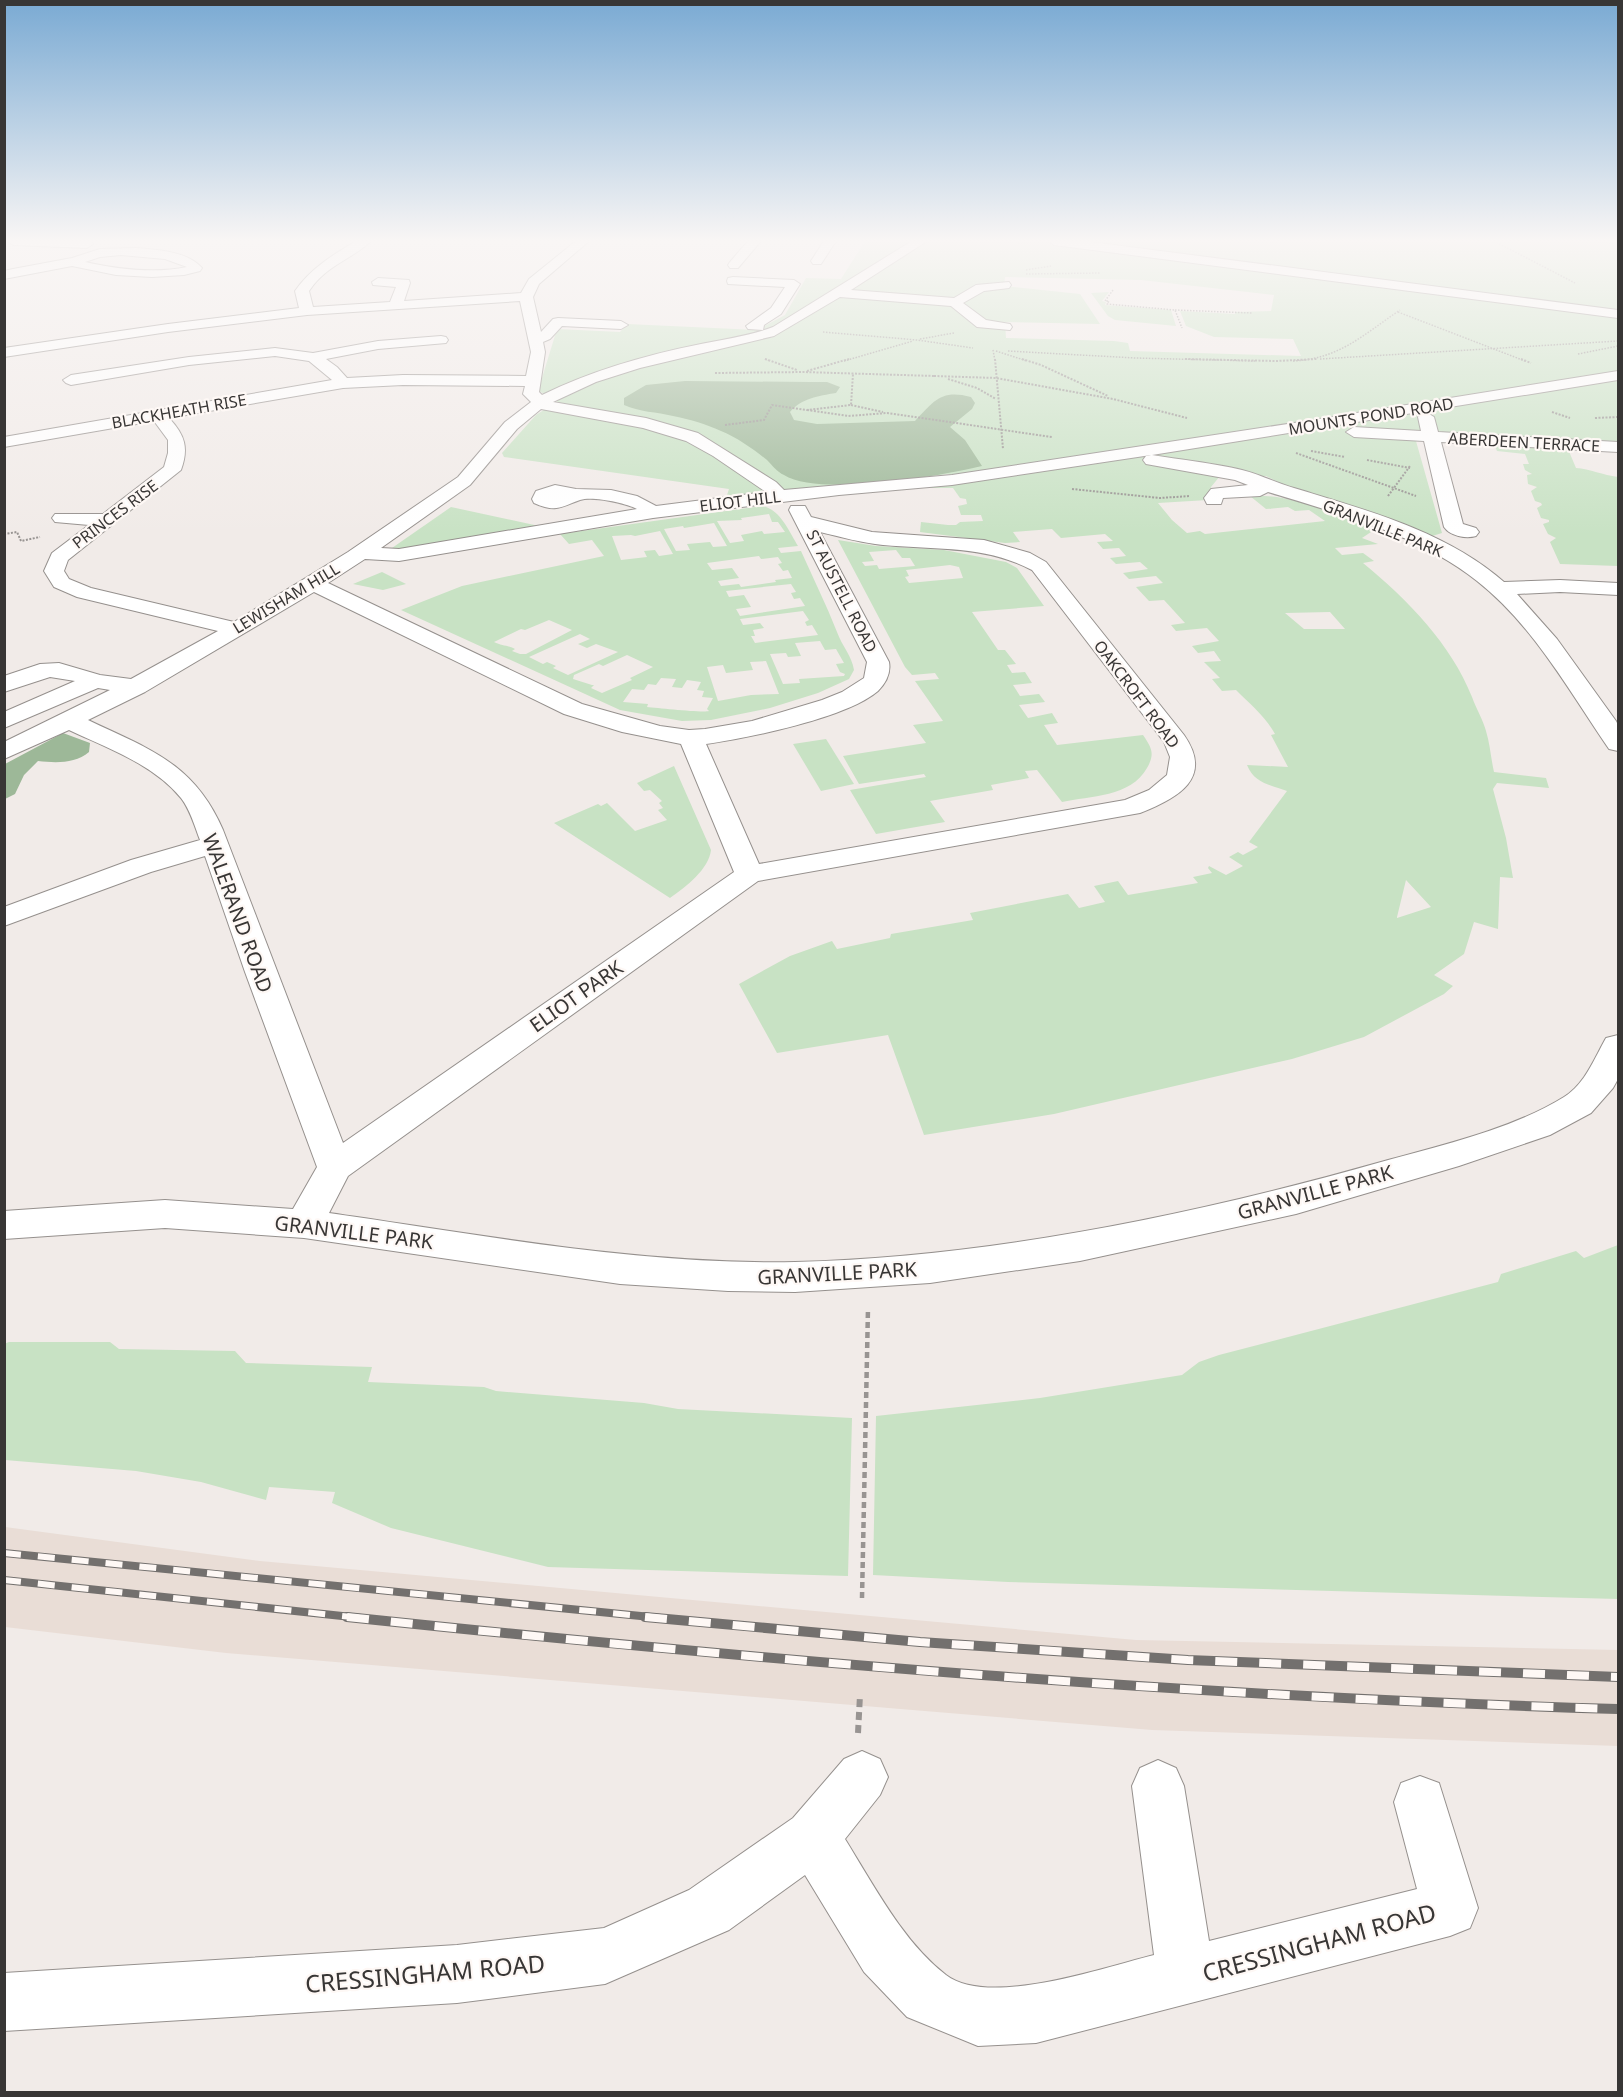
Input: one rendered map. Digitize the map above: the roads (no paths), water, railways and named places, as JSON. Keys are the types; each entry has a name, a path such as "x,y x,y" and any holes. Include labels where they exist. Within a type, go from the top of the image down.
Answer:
{"street":[{"path":"4,353 99,339"},
{"path":"275,351 287,339"},
{"path":"71,380 275,351 313,357 378,345 441,346 441,339"},
{"name":"LEWISHAM HILL","path":"4,752 137,687 359,553 464,481 478,469 515,422 540,403 620,369 744,339"},
{"path":"536,340 537,366 531,394 540,403"},
{"path":"140,355 157,366"},
{"path":"313,357 332,370 343,383"},
{"name":"MOUNTS POND ROAD","path":"1122,454 1234,438 1618,375"},
{"name":"BLACKHEATH RISE","path":"4,442 343,383 403,380 533,381"},
{"name":"ST AUSTELL ROAD","path":"540,403 646,423 692,437 719,452 783,495 805,521 878,663 876,679 866,689 835,704 751,728 692,737"},
{"name":"ABERDEEN TERRACE","path":"1418,408 1425,413 1429,437 1454,527 1469,532"},
{"name":"PRINCES RISE","path":"158,415 177,440 179,454 172,470 59,557 54,571 61,583 84,593 235,629"},
{"name":"ABERDEEN TERRACE","path":"1306,426 1332,431 1618,447"},
{"path":"1234,438 1240,475"},
{"name":"ELIOT HILL","path":"359,553 399,555 653,512 783,495 952,480 1122,454"},
{"name":"GRANVILLE PARK","path":"1122,454 1240,475 1394,529 1464,562 1499,589 1572,675 1618,744"},
{"name":"GRANVILLE PARK","path":"1216,497 1277,489"},
{"path":"573,495 630,499 653,512"},
{"path":"62,518 109,520"},
{"name":"OAKCROFT ROAD","path":"749,874 1131,807 1158,797 1174,784 1183,770 1184,757 1175,740 1039,567 1028,558 990,548 858,535 805,521"},
{"path":"310,584 328,590 573,709 637,727 692,737 749,874"},
{"path":"1499,589 1560,586 1618,589"},
{"path":"4,685 34,672 66,669 95,681 137,687"},
{"path":"4,722 95,681"},
{"name":"WALERAND ROAD","path":"69,722 121,744 172,775 192,795 214,845 267,993 335,1167"},
{"path":"4,917 141,866 214,845"},
{"name":"ELIOT PARK","path":"304,1224 335,1167 749,874"},
{"name":"GRANVILLE PARK","path":"4,1225 165,1214 304,1224 620,1269 728,1276 865,1274 1002,1259 1080,1246 1296,1200 1446,1157 1538,1126 1580,1104 1601,1080 1618,1046"},
{"name":"CRESSINGHAM ROAD","path":"4,2002 457,1974 604,1956 709,1910 812,1837 862,1777"},
{"name":"CRESSINGHAM ROAD","path":"1158,1786 1186,1977"},
{"name":"CRESSINGHAM ROAD","path":"812,1837 884,1952 927,1997 978,2017 1036,2014 1450,1908 1419,1802"}],"railway":[{"path":"4,1553 661,1618"},
{"path":"4,1580 361,1618"},
{"path":"347,1617 664,1648 982,1675 1300,1696 1618,1709"},
{"path":"645,1617 920,1642 1188,1660 1618,1677"}]}
